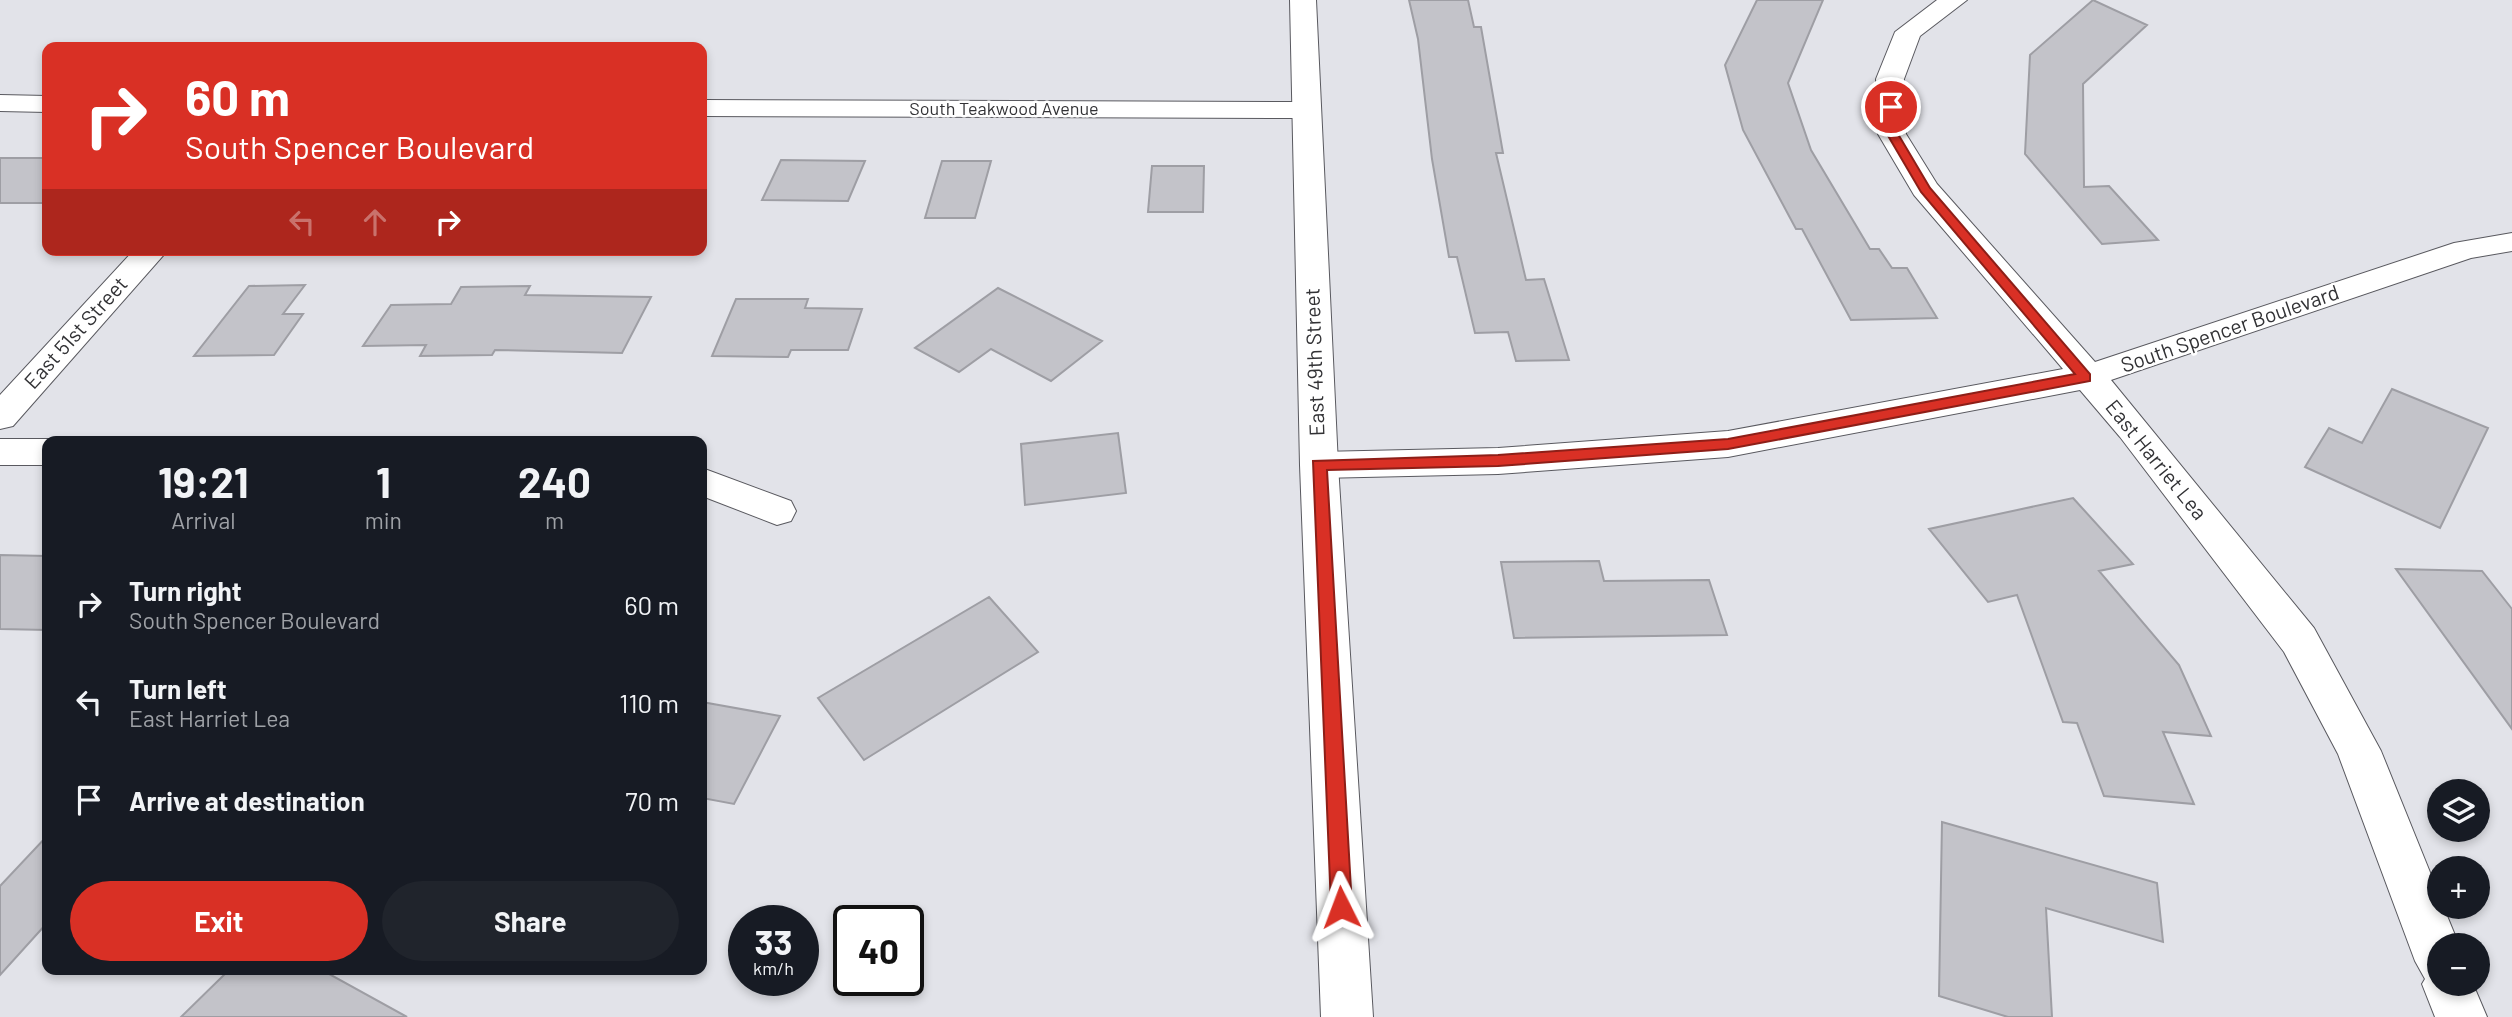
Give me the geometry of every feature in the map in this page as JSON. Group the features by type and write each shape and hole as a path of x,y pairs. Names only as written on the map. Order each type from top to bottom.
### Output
{"street":[{"name":"East 49th Street","path":"1303,0 1319,465 1347,1017"},
{"name":"East Harriet Lea","path":"1954,0 1908,32 1890,79 1892,134 1925,190 2085,377 2133,428 2299,640 2359,751 2429,933"},
{"path":"0,103 42,104"},
{"name":"South Teakwood Avenue","path":"707,108 1307,110"},
{"name":"South Spencer Boulevard","path":"1319,465 1498,461 1728,444 2085,377 2465,250 2512,242"},
{"name":"East 51st Street","path":"0,417 147,256"},
{"path":"0,452 42,452"},
{"path":"707,483 777,511"},
{"path":"2453,996 2461,1017"}],"building":[{"path":"1409,0 1468,0 1474,27 1481,27 1503,153 1496,153 1526,280 1544,279 1569,360 1516,361 1508,332 1475,333 1457,257 1449,257 1432,159 1418,39"},
{"path":"1757,0 1823,0 1788,83 1811,150 1870,249 1879,249 1892,268 1907,268 1937,318 1851,320 1802,229 1796,229 1743,130 1725,65"},
{"path":"2093,0 2147,25 2083,84 2084,187 2109,186 2158,240 2102,244 2025,154 2030,55"},
{"path":"0,158 42,158 42,203 0,203"},
{"path":"781,160 865,161 848,201 762,200"},
{"path":"942,161 991,161 975,218 925,218"},
{"path":"1152,166 1204,166 1203,212 1148,212"},
{"path":"305,285 283,314 303,314 274,355 194,356 249,286"},
{"path":"530,286 525,295 651,297 622,353 495,350 492,355 420,356 426,345 363,346 391,305 451,304 461,287"},
{"path":"998,288 1102,341 1051,381 991,349 959,372 915,348"},
{"path":"736,299 808,299 805,308 862,309 848,350 791,350 788,357 712,356"},
{"path":"2392,389 2488,428 2440,528 2305,467 2329,428 2362,443"},
{"path":"1118,433 1126,493 1025,505 1021,444"},
{"path":"2073,498 2133,564 2099,571 2179,665 2211,736 2163,732 2194,804 2104,796 2077,723 2063,722 2017,595 1988,602 1929,529"},
{"path":"0,555 42,556 42,630 0,629"},
{"path":"1599,561 1604,581 1709,580 1727,635 1514,638 1501,562"},
{"path":"2396,569 2482,571 2512,609 2512,729"},
{"path":"989,597 1038,652 864,760 818,698"},
{"path":"707,703 780,716 734,804 707,799"},
{"path":"1942,822 2157,883 2163,942 2046,908 2052,1017 2008,1017 1939,996"},
{"path":"42,841 42,929 0,975 0,886"},
{"path":"224,975 331,975 407,1017 181,1017"}],"route":[{"path":"1341,907 1319,465 1498,461 1728,444 2085,377 1925,190 1892,134 1891,107"}]}
